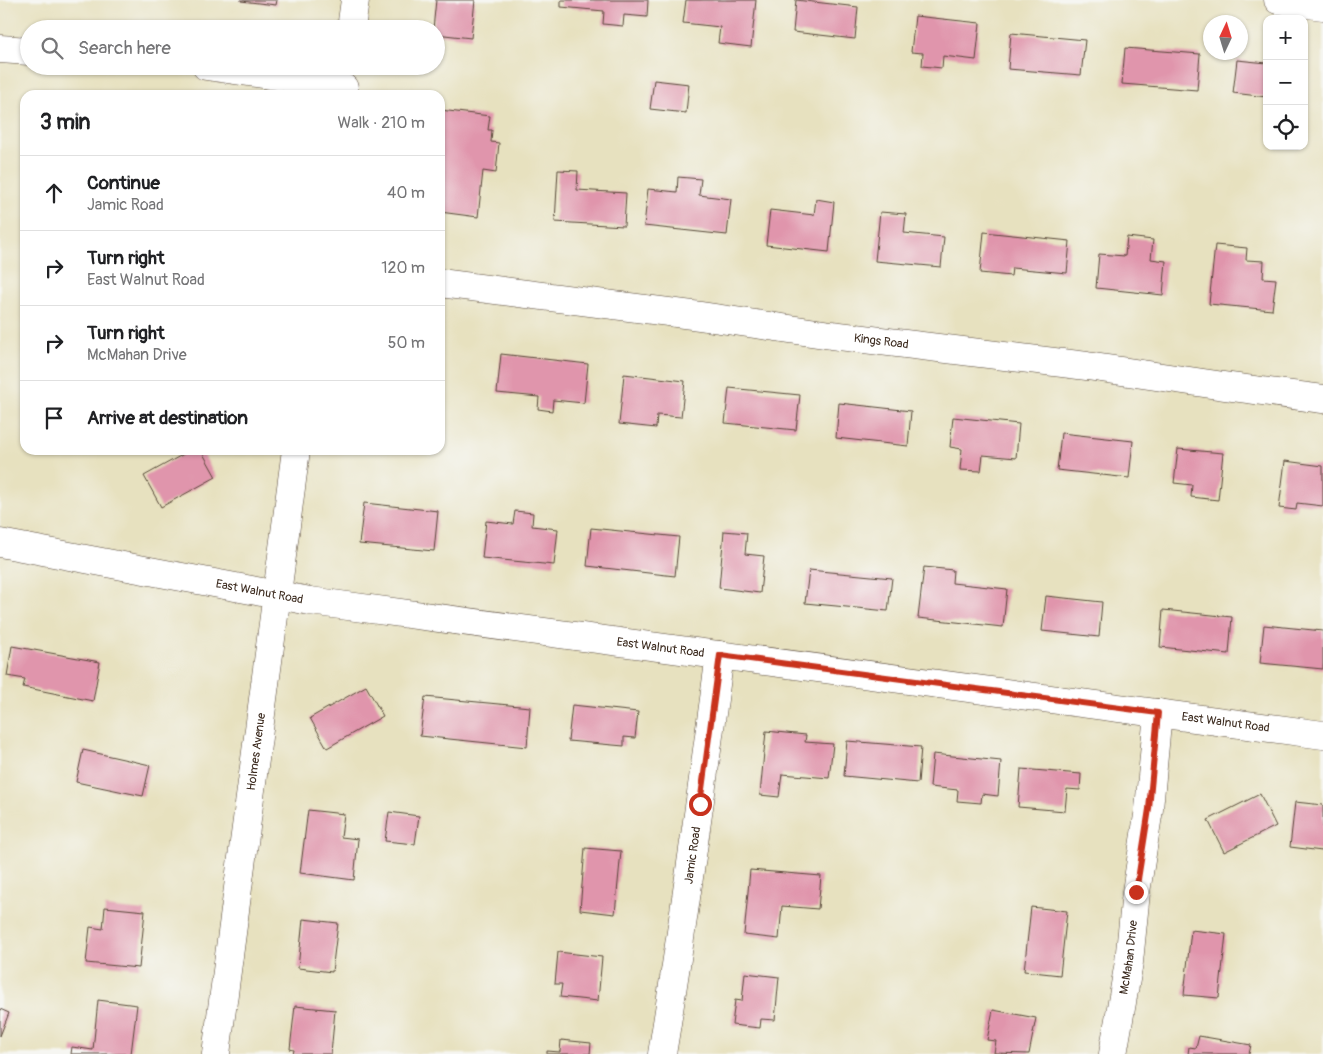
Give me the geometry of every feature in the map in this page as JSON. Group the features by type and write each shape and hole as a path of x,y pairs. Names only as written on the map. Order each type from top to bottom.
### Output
{"street":[{"path":"352,20 355,0"},
{"path":"1278,0 1323,6"},
{"path":"0,49 20,50"},
{"path":"270,75 344,83"},
{"name":"Kings Road","path":"445,284 841,336 1087,366 1323,399"},
{"name":"Holmes Avenue","path":"216,1054 295,455"},
{"name":"East Walnut Road","path":"0,543 276,596 330,604 1323,735"},
{"name":"Jamic Road","path":"662,1054 677,966 720,655"},
{"name":"McMahan Drive","path":"1113,1054 1129,962 1136,892 1149,809 1158,713"}],"building":[{"path":"241,0 277,0 276,5"},
{"path":"436,0 475,0 471,38 445,35 445,20 434,20"},
{"path":"561,0 648,0 647,17 624,15 623,26 603,24 604,11 561,7"},
{"path":"686,0 756,0 751,47 718,43 720,27 683,23"},
{"path":"796,0 858,7 855,39 793,32"},
{"path":"915,16 980,23 976,60 943,56 942,68 922,66 923,53 911,52"},
{"path":"1011,33 1085,40 1081,75 1008,69"},
{"path":"1125,48 1200,54 1197,90 1122,84"},
{"path":"1237,60 1263,63 1263,97 1233,93"},
{"path":"654,80 689,84 686,113 650,109"},
{"path":"445,111 490,116 488,130 492,130 491,142 499,143 496,173 483,171 478,217 445,213"},
{"path":"558,170 578,171 577,190 626,193 624,226 555,222"},
{"path":"678,177 701,179 699,195 731,199 727,235 644,226 648,189 677,192"},
{"path":"816,199 834,202 829,252 766,245 770,210 814,215"},
{"path":"880,212 906,214 904,233 944,237 941,267 875,261"},
{"path":"984,232 1070,241 1067,273 1012,268 1011,276 980,273"},
{"path":"1127,237 1153,240 1151,259 1166,261 1163,295 1096,288 1099,254 1125,256"},
{"path":"1215,245 1247,248 1246,260 1264,261 1263,278 1276,279 1272,310 1209,304"},
{"path":"501,354 588,364 584,403 553,400 552,411 538,409 539,397 497,393"},
{"path":"624,374 685,381 681,417 657,415 656,428 619,424"},
{"path":"729,388 800,395 796,430 725,423"},
{"path":"839,403 911,411 908,446 836,438"},
{"path":"953,417 1019,424 1016,458 983,455 981,471 960,470 962,449 950,447"},
{"path":"1061,433 1133,441 1129,478 1057,470"},
{"path":"1178,449 1223,453 1218,500 1191,497 1192,485 1174,483"},
{"path":"182,455 204,455 216,477 161,507 144,476"},
{"path":"1285,461 1323,466 1323,506 1297,503 1296,510 1279,508"},
{"path":"364,503 438,511 434,551 359,544"},
{"path":"515,511 533,513 532,526 558,529 554,565 482,558 486,521 513,524"},
{"path":"591,528 679,537 675,576 587,566"},
{"path":"724,531 747,533 745,554 764,556 760,593 719,588"},
{"path":"924,567 953,570 952,583 1007,589 1003,627 918,618"},
{"path":"809,570 892,578 888,611 805,603"},
{"path":"1046,596 1102,602 1099,637 1042,631"},
{"path":"1163,610 1232,617 1229,654 1160,647"},
{"path":"1264,625 1323,631 1323,669 1260,663"},
{"path":"12,646 100,662 93,701 23,687 25,679 7,676"},
{"path":"366,686 383,716 327,748 310,718"},
{"path":"425,697 530,707 527,747 420,736"},
{"path":"572,705 638,712 635,738 624,737 624,746 568,741"},
{"path":"766,731 806,735 805,742 833,744 829,778 782,774 779,797 760,795"},
{"path":"847,741 921,747 918,783 844,776"},
{"path":"83,750 150,765 143,796 76,782"},
{"path":"933,754 1001,761 998,796 982,794 981,803 957,801 958,790 930,787"},
{"path":"1021,769 1081,774 1080,790 1067,789 1065,811 1018,807"},
{"path":"1260,794 1276,826 1224,852 1208,820"},
{"path":"1295,802 1323,805 1322,851 1290,847"},
{"path":"308,810 344,814 341,837 358,839 354,880 300,873"},
{"path":"389,812 419,816 415,844 385,841"},
{"path":"585,848 621,851 615,914 580,910"},
{"path":"750,870 821,876 818,909 782,906 779,939 744,935"},
{"path":"105,907 145,911 139,968 86,963 90,927 103,929"},
{"path":"1031,907 1067,911 1060,975 1024,971"},
{"path":"303,919 338,923 332,972 298,968"},
{"path":"1191,930 1226,934 1219,998 1184,995"},
{"path":"558,952 602,957 598,1001 560,997 562,984 555,984"},
{"path":"745,973 779,977 775,1020 761,1019 760,1028 732,1025 735,1000 742,1001"},
{"path":"98,1000 137,1005 131,1054 71,1054 72,1047 93,1050"},
{"path":"295,1006 335,1010 331,1054 293,1054 294,1050 290,1049"},
{"path":"0,1009 9,1013 0,1036"},
{"path":"993,1010 1036,1018 1029,1054 994,1053 996,1041 987,1040"},
{"path":"1199,1036 1251,1045 1249,1054 1188,1054 1189,1047 1196,1048"},
{"path":"561,1040 591,1043 590,1054 547,1054 547,1051 560,1052"}],"route":[{"path":"700,804 720,655 1158,713 1149,809 1136,892"}]}
